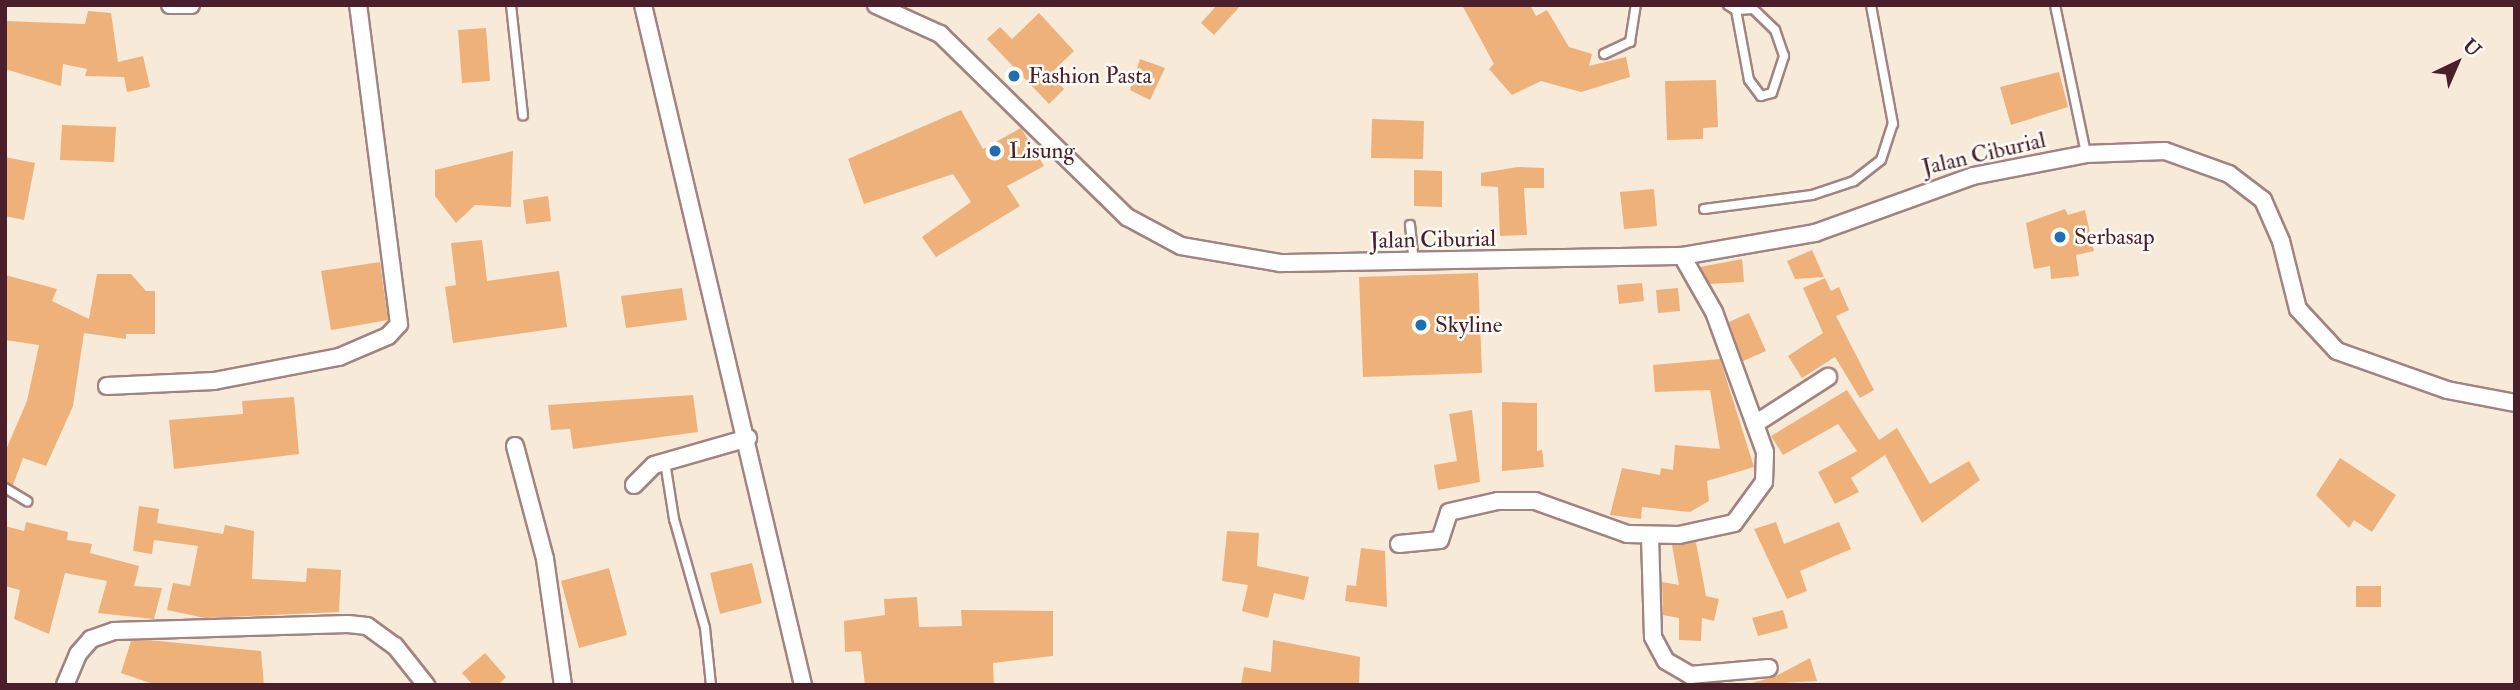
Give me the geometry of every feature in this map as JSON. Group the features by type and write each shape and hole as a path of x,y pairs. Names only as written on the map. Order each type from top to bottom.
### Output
{"street":[{"path":"170,5 191,5"},
{"path":"107,386 214,380 339,357 388,336 399,324 358,5"},
{"path":"643,5 748,438 803,685"},
{"name":"Jalan Ciburial","path":"876,5 940,34 1127,217 1154,235 1217,255 1352,264 1682,256 1815,233 1973,176 2086,154 2165,151 2229,174 2272,214 2298,309 2337,351 2447,390 2515,403"},
{"path":"1399,544 1440,540 1448,512 1498,500 1535,501 1627,534 1650,536 1715,530 1744,513 1767,471 1755,424 1714,312 1682,256"},
{"path":"1755,424 1828,377"},
{"path":"634,485 665,461 748,438"},
{"path":"515,446 545,559 563,685"},
{"path":"1650,536 1653,637 1666,661 1690,675 1769,668"},
{"path":"65,685 78,654 91,639 114,631 348,624 367,626 395,646 426,685"}],"lane":[{"path":"511,5 523,115"},
{"path":"1604,54 1630,42 1636,5"},
{"path":"1704,209 1812,195 1854,181 1881,160 1893,124 1871,5"},
{"path":"2055,5 2086,154"},
{"path":"1732,8 1753,9 1776,30 1784,56 1772,93 1762,96 1749,80 1732,8"},
{"path":"1410,225 1415,264"},
{"path":"665,461 674,519 705,628 711,685"},
{"path":"5,488 27,501"}],"building":[{"path":"1217,5 1241,5 1214,35 1201,23"},
{"path":"1462,5 1530,5 1536,16 1547,10 1569,47 1592,54 1589,66 1626,57 1630,77 1581,92 1541,81 1512,95 1489,69 1494,64"},
{"path":"88,11 111,13 118,62 143,56 150,87 127,92 124,77 85,76 87,69 63,64 61,86 5,69 5,21 85,24"},
{"path":"1039,13 1074,51 1050,74 1064,89 1049,104 987,39 1000,27 1012,39"},
{"path":"486,28 490,81 462,83 458,30"},
{"path":"1140,59 1165,68 1150,100 1130,90"},
{"path":"2059,72 2068,107 2011,125 2000,87"},
{"path":"1716,80 1718,127 1703,128 1703,139 1667,140 1665,81"},
{"path":"961,110 983,149 1021,128 1044,166 1007,186 1020,206 936,257 922,237 971,202 953,174 864,204 848,159"},
{"path":"1372,119 1424,121 1423,159 1371,158"},
{"path":"62,125 116,127 114,162 60,160"},
{"path":"513,151 511,207 475,205 456,223 435,196 435,170"},
{"path":"5,157 35,163 24,220 5,216"},
{"path":"1518,167 1544,168 1544,188 1524,188 1527,235 1500,236 1498,187 1481,186 1481,173"},
{"path":"1414,170 1442,171 1442,207 1414,206"},
{"path":"1654,189 1657,226 1624,229 1620,192"},
{"path":"548,196 551,221 526,224 523,200"},
{"name":"Serbasap","path":"2065,209 2068,215 2085,210 2094,251 2076,255 2079,276 2051,279 2050,266 2034,269 2026,223"},
{"path":"482,240 487,281 559,271 567,327 453,343 445,287 456,285 451,243"},
{"path":"1812,250 1824,277 1795,279 1787,261"},
{"path":"1742,259 1744,282 1710,284 1700,267"},
{"path":"380,262 388,320 331,330 321,271"},
{"name":"Skyline","path":"1478,273 1482,373 1363,377 1359,277"},
{"path":"97,274 131,274 146,291 155,291 155,334 126,334 126,339 84,333 73,406 46,466 23,458 13,485 5,482 5,452 27,401 39,345 5,340 5,275 57,289 52,301 89,319"},
{"path":"1825,278 1831,291 1839,287 1849,310 1836,316 1874,390 1860,398 1835,357 1802,378 1788,356 1823,333 1803,288"},
{"path":"1642,283 1644,301 1619,304 1617,285"},
{"path":"682,288 687,320 626,328 621,296"},
{"path":"1678,288 1680,311 1658,313 1656,290"},
{"path":"1749,313 1766,351 1743,361 1729,322"},
{"path":"1720,359 1754,467 1707,481 1709,501 1690,512 1642,507 1641,519 1610,515 1622,468 1660,475 1661,468 1673,470 1675,445 1720,449 1710,390 1655,392 1653,365"},
{"path":"1847,390 1879,440 1897,428 1930,484 1969,461 1980,480 1922,523 1885,455 1851,478 1859,492 1835,504 1818,472 1857,451 1838,424 1783,455 1771,436"},
{"path":"693,395 698,432 573,449 570,429 551,430 548,405"},
{"path":"294,397 299,454 174,469 169,420 243,414 242,401"},
{"path":"1502,402 1537,403 1537,451 1542,450 1544,467 1502,471"},
{"path":"1472,410 1480,482 1438,490 1434,465 1457,461 1449,414"},
{"path":"2340,458 2396,495 2372,532 2354,520 2349,528 2316,495"},
{"path":"139,506 159,509 157,523 223,534 225,525 254,531 252,579 306,582 307,568 341,570 339,612 205,618 167,610 173,583 190,586 198,546 154,540 152,554 133,551"},
{"path":"26,522 68,532 67,540 92,544 90,553 139,566 134,586 162,588 154,619 98,613 107,581 65,573 49,634 14,619 20,590 5,586 5,526 24,531"},
{"path":"1776,522 1784,544 1839,522 1851,549 1800,571 1807,591 1787,599 1754,529"},
{"path":"1227,531 1259,533 1257,566 1309,577 1304,600 1274,593 1268,618 1242,611 1248,585 1222,581"},
{"path":"1696,542 1706,596 1719,599 1714,621 1702,618 1701,641 1679,640 1679,618 1663,615 1662,582 1679,585 1672,545"},
{"path":"1361,548 1385,551 1387,607 1345,601 1347,585 1356,586"},
{"path":"752,563 762,603 720,614 710,573"},
{"path":"609,568 627,635 579,648 561,581"},
{"path":"2356,586 2381,586 2381,607 2356,607"},
{"path":"917,597 919,627 962,626 961,610 1053,611 1053,656 993,663 994,685 865,685 861,651 845,652 844,621 885,615 884,599"},
{"path":"1783,610 1788,628 1758,636 1752,618"},
{"path":"148,640 261,651 264,685 156,685 121,673 131,641"},
{"path":"1273,640 1360,657 1359,685 1241,685 1244,667 1271,672"},
{"path":"485,653 506,677 498,685 473,685 462,673"},
{"path":"1810,658 1817,681 1744,685 1774,677"}],"place":[{"name":"Fashion Pasta","path":"1014,76"},
{"name":"Lisung","path":"995,151"},
{"name":"Serbasap","path":"2060,237"},
{"name":"Skyline","path":"1421,325"}]}
